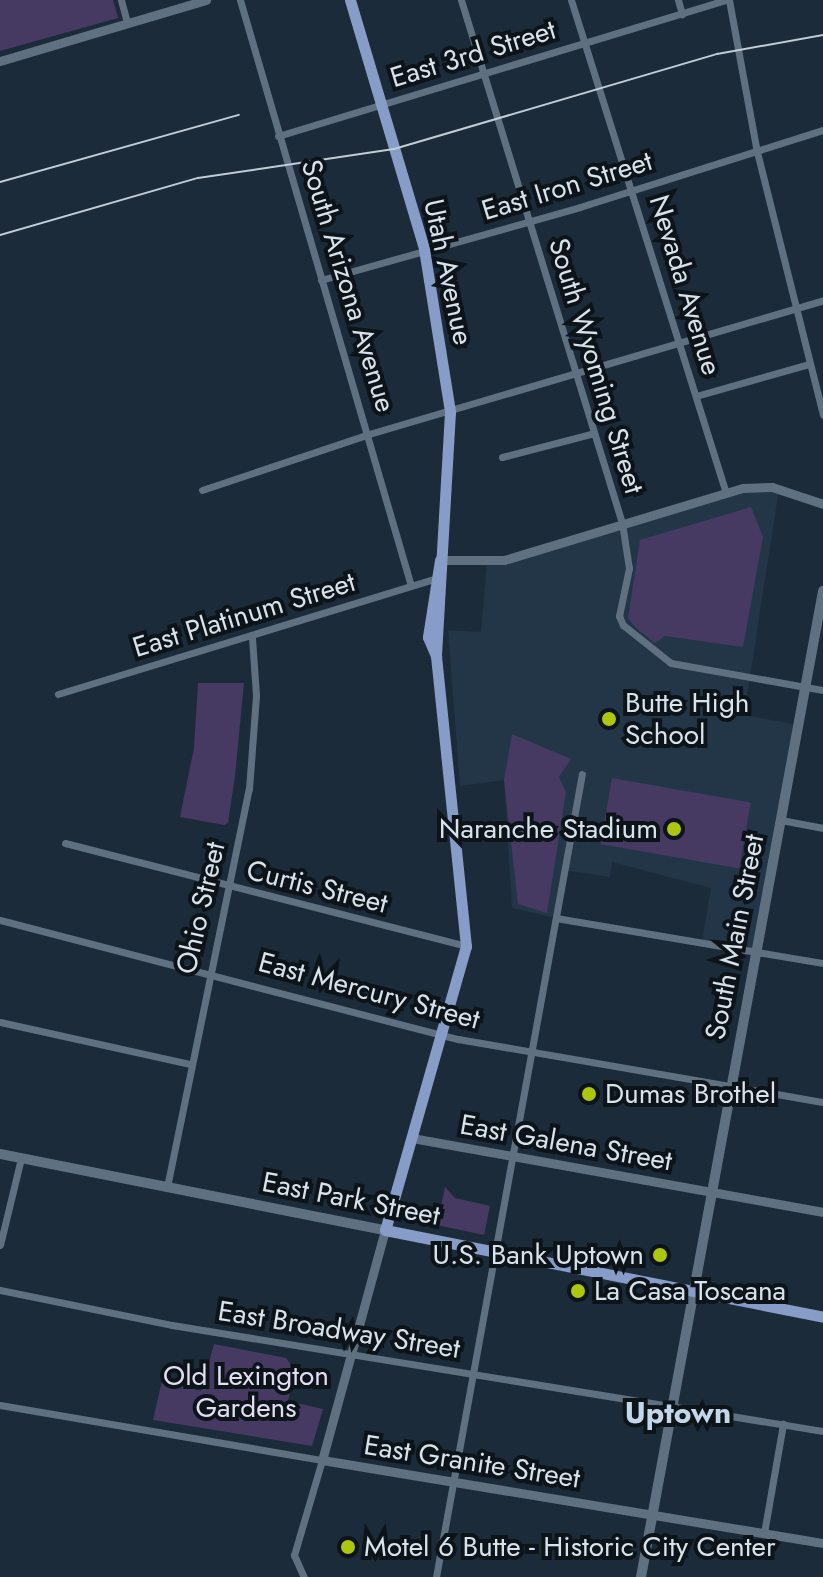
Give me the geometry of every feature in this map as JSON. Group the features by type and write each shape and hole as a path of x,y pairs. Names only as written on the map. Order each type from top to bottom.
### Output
{"main road":[{"name":"Utah Avenue","path":"350,0 424,249 450,412 440,560 428,637 436,656"},
{"name":"Utah Avenue","path":"436,656 438,577"},
{"name":"South Main Street","path":"641,1577 823,591"},
{"path":"385,1230 466,946 436,656"},
{"name":"East Park Street","path":"0,1154 823,1317"}],"street":[{"path":"121,0 127,22"},
{"path":"0,61 206,0"},
{"name":"South Arizona Avenue","path":"240,0 411,586"},
{"name":"South Wyoming Street","path":"461,0 591,434 622,523 629,568 619,616 623,625 671,663 805,687"},
{"name":"Nevada Avenue","path":"571,0 634,189 726,493"},
{"path":"678,0 682,14"},
{"path":"728,0 757,152 823,415"},
{"name":"East 3rd Street","path":"278,136 728,0"},
{"name":"East Iron Street","path":"321,280 528,221 823,130"},
{"path":"202,490 369,434 823,300"},
{"path":"696,396 809,364"},
{"path":"502,457 591,434"},
{"path":"440,560 504,560 726,493 772,487 823,504"},
{"name":"East Platinum Street","path":"58,694 252,638 438,577"},
{"name":"Ohio Street","path":"167,1187 208,971 230,888 249,789 256,695 252,638"},
{"path":"805,687 823,690"},
{"path":"437,1577 582,774"},
{"path":"781,820 823,828"},
{"name":"Curtis Street","path":"65,843 230,888 466,946"},
{"path":"556,918 823,963"},
{"name":"East Mercury Street","path":"0,920 208,971 443,1034 823,1102"},
{"path":"0,1022 190,1064"},
{"name":"East Galena Street","path":"412,1138 823,1212"},
{"path":"0,1245 21,1158"},
{"path":"304,1577 294,1555 385,1230"},
{"name":"East Broadway Street","path":"0,1290 74,1307 823,1431"},
{"name":"East Granite Street","path":"0,1405 823,1543"},
{"path":"764,1533 783,1424"}],"shaded area":[{"name":"Butte High School","path":"756,486 779,489 744,715 798,725 756,951 702,942 711,888 612,862 610,877 565,870 556,918 512,908 504,780 460,786 448,630 481,632 487,563"}],"green space":[{"path":"0,0 113,0 118,18 0,51"},
{"path":"751,507 763,537 743,647 665,636 655,643 636,628 628,618 640,540"},
{"path":"198,683 244,683 235,776 228,823 224,825 180,817 194,748"},
{"path":"512,734 571,759 559,777 566,792 547,913 518,904 504,780"},
{"name":"Naranche Stadium","path":"612,778 751,802 739,868 600,844"},
{"path":"445,1187 455,1198 490,1206 484,1235 437,1225"},
{"name":"Old Lexington Gardens","path":"214,1344 286,1358 295,1370 288,1401 323,1409 312,1446 153,1420 162,1381 201,1391"}],"railway":[{"path":"0,235 198,178 394,149 717,54 823,35"},
{"path":"0,182 239,115"}],"place":[{"name":"Butte High School","path":"609,719"},
{"name":"Naranche Stadium","path":"674,829"},
{"name":"Dumas Brothel","path":"589,1094"},
{"name":"U.S. Bank Uptown","path":"660,1255"},
{"name":"La Casa Toscana","path":"578,1291"},
{"name":"Motel 6 Butte - Historic City Center","path":"348,1547"}],"district":[{"name":"Uptown","path":"678,1413"}]}
